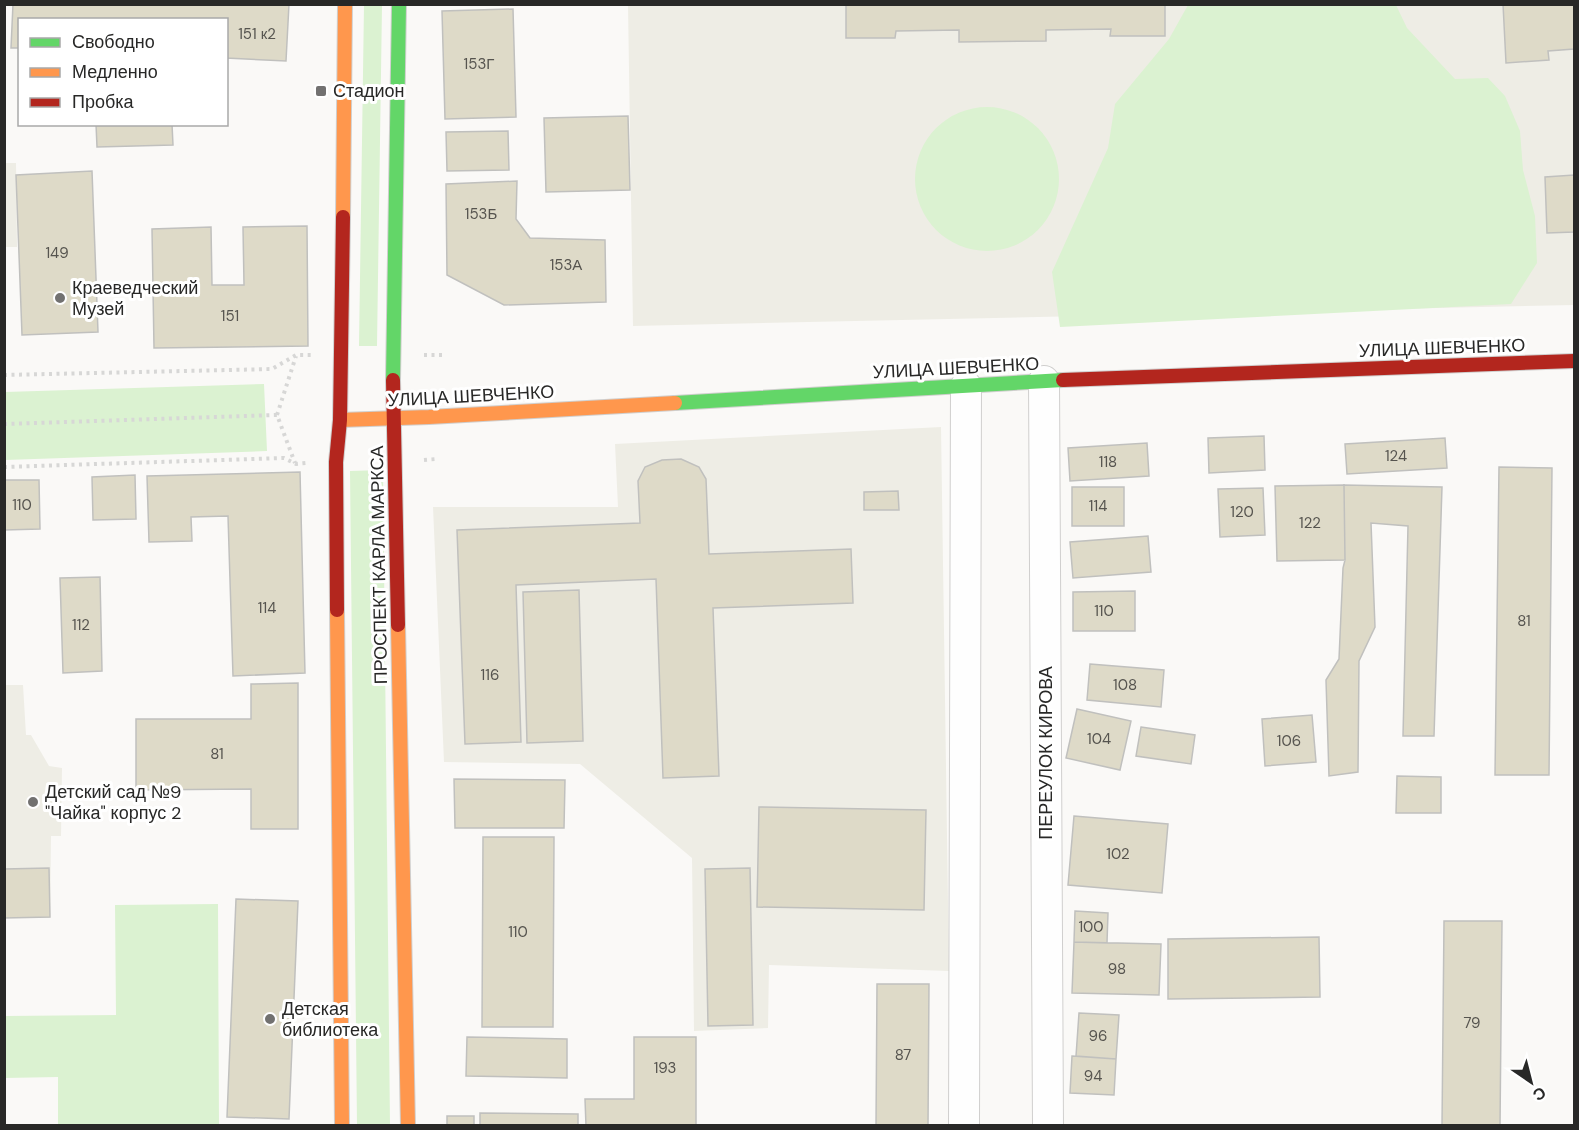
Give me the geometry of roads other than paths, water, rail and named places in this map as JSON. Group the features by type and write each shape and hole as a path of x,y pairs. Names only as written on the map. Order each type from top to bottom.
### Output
{"main road":[{"path":"342,1125 336,462 340,420 345,4"},
{"name":"ПРОСПЕКТ КАРЛА МАРКСА","path":"399,4 393,344 408,1125"},
{"name":"УЛИЦА ШЕВЧЕНКО","path":"340,420 429,417 1044,381 1575,361"}],"street":[{"name":"ПЕРЕУЛОК КИРОВА","path":"1044,381 1048,1125"},
{"path":"964,1125 966,386"}],"place":[{"name":"Стадион","path":"321,91"},
{"name":"Краеведческий Музей","path":"60,298"},
{"name":"Детский сад №9 \"Чайка\" корпус 2","path":"33,802"},
{"name":"Детская библиотека","path":"270,1019"}]}
